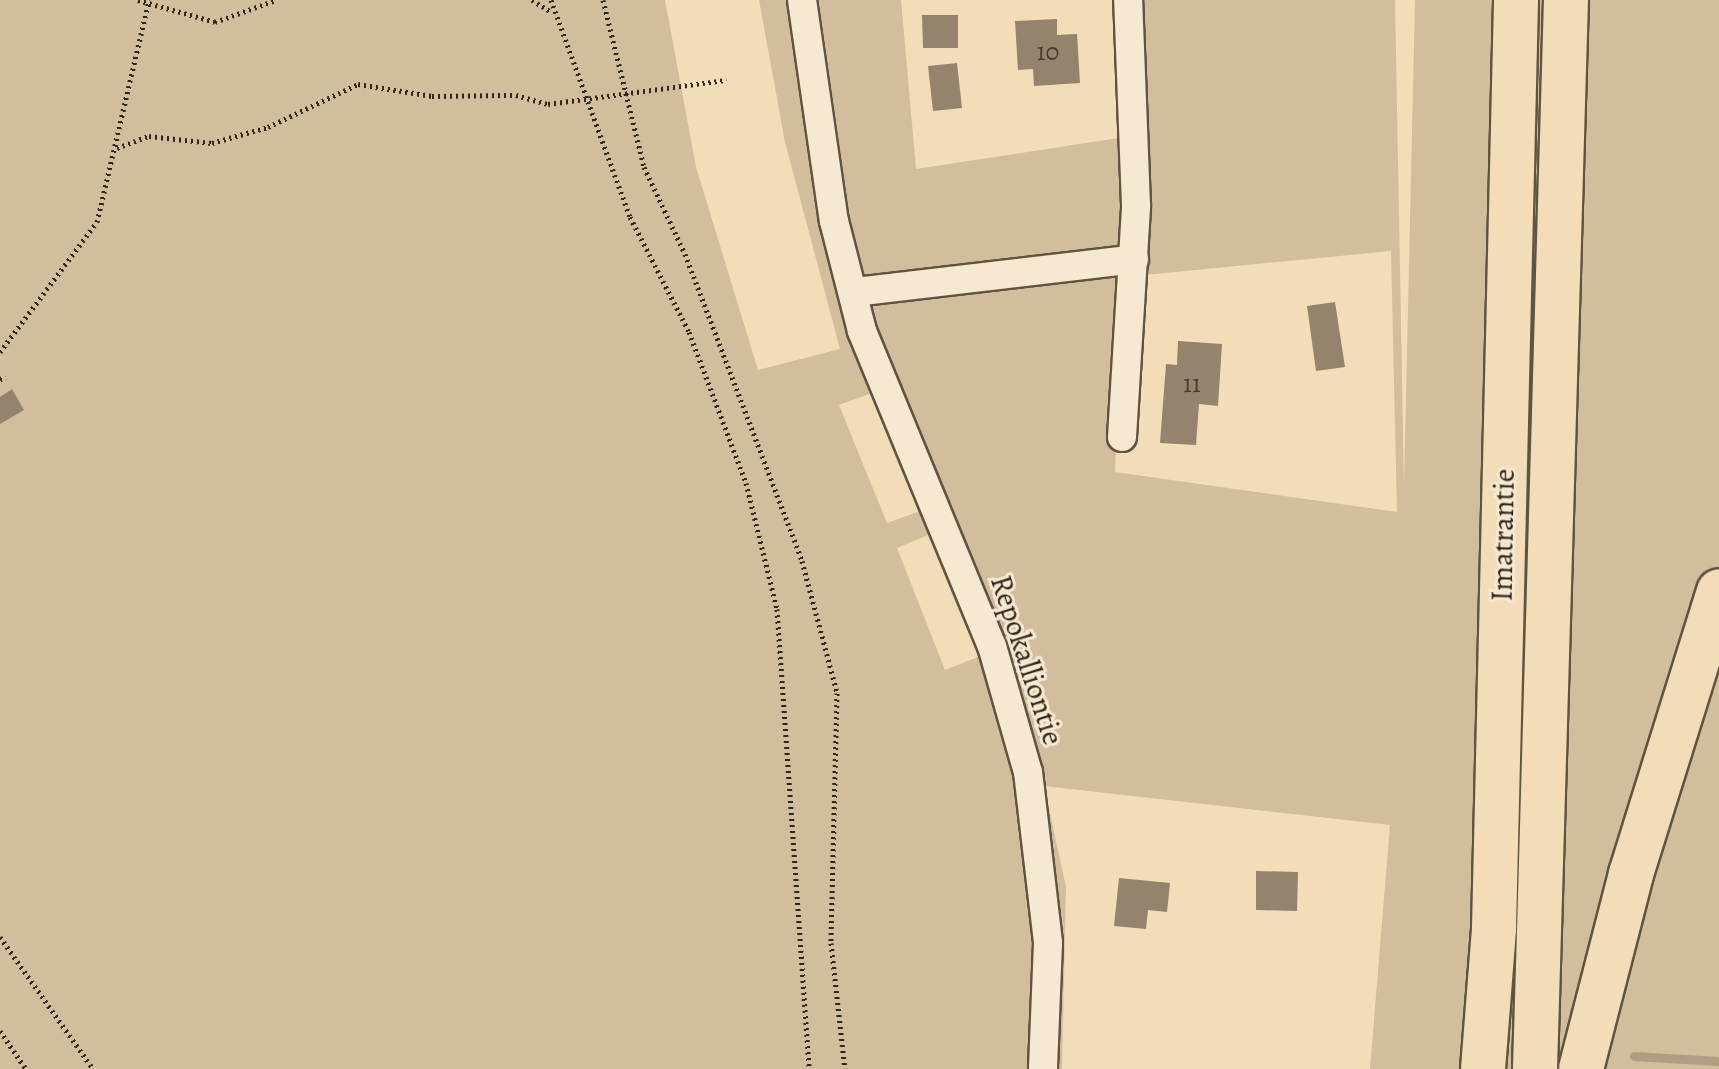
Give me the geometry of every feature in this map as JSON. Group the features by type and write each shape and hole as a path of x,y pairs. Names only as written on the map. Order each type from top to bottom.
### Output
{"highway":[{"name":"Imatrantie","path":"1483,1069 1494,928 1516,0"},
{"name":"Imatrantie","path":"1535,1069 1566,0"},
{"path":"1581,1069 1627,888 1719,591"}],"street":[{"name":"Repokalliontie","path":"802,0 834,221 855,292 862,331 992,646 1028,772 1048,943 1043,1069"},
{"path":"1122,437 1134,259 1128,0"},
{"path":"855,292 1134,259"}],"path":[{"path":"138,0 215,22 276,0"},
{"path":"532,0 553,13"},
{"path":"551,0 583,98 630,217 689,332 746,483 777,609 809,1069"},
{"path":"603,0 622,97 644,167 685,254 802,561 837,693 831,943 845,1069"},
{"path":"0,352 97,222 117,148 124,88 148,4"},
{"path":"117,148 149,136 212,143 268,127 358,84 432,96 516,95 548,104 583,98 622,97 726,80"},
{"path":"0,937 93,1069"},
{"path":"0,1031 26,1069"}],"shaded area":[{"path":"0,0 665,0 696,167 758,370 840,349 785,142 759,0 901,0 916,169 1138,135 1133,0 1395,0 1404,486 1415,0 1719,0 1719,1069 1370,1069 1390,825 1044,786 1066,887 1062,1069 0,1069","holes":["1391,251 1397,512 1115,472 1124,277","880,390 931,507 887,523 839,405","940,530 988,653 945,670 897,548"]}],"building":[{"path":"922,15 958,15 958,48 923,48"},
{"path":"1057,19 1057,35 1077,34 1080,83 1034,86 1033,69 1018,70 1015,21"},
{"path":"957,63 962,108 933,111 928,66"},
{"path":"1335,302 1345,367 1316,371 1307,306"},
{"path":"1178,341 1222,344 1218,406 1199,404 1196,445 1160,443 1166,364 1177,365"},
{"path":"12,389 24,410 0,424 0,397"},
{"path":"1256,871 1298,872 1297,911 1256,910"},
{"path":"1119,878 1170,883 1167,912 1148,910 1146,929 1114,926"}],"waterway":[{"path":"1634,1056 1719,1061"}]}
